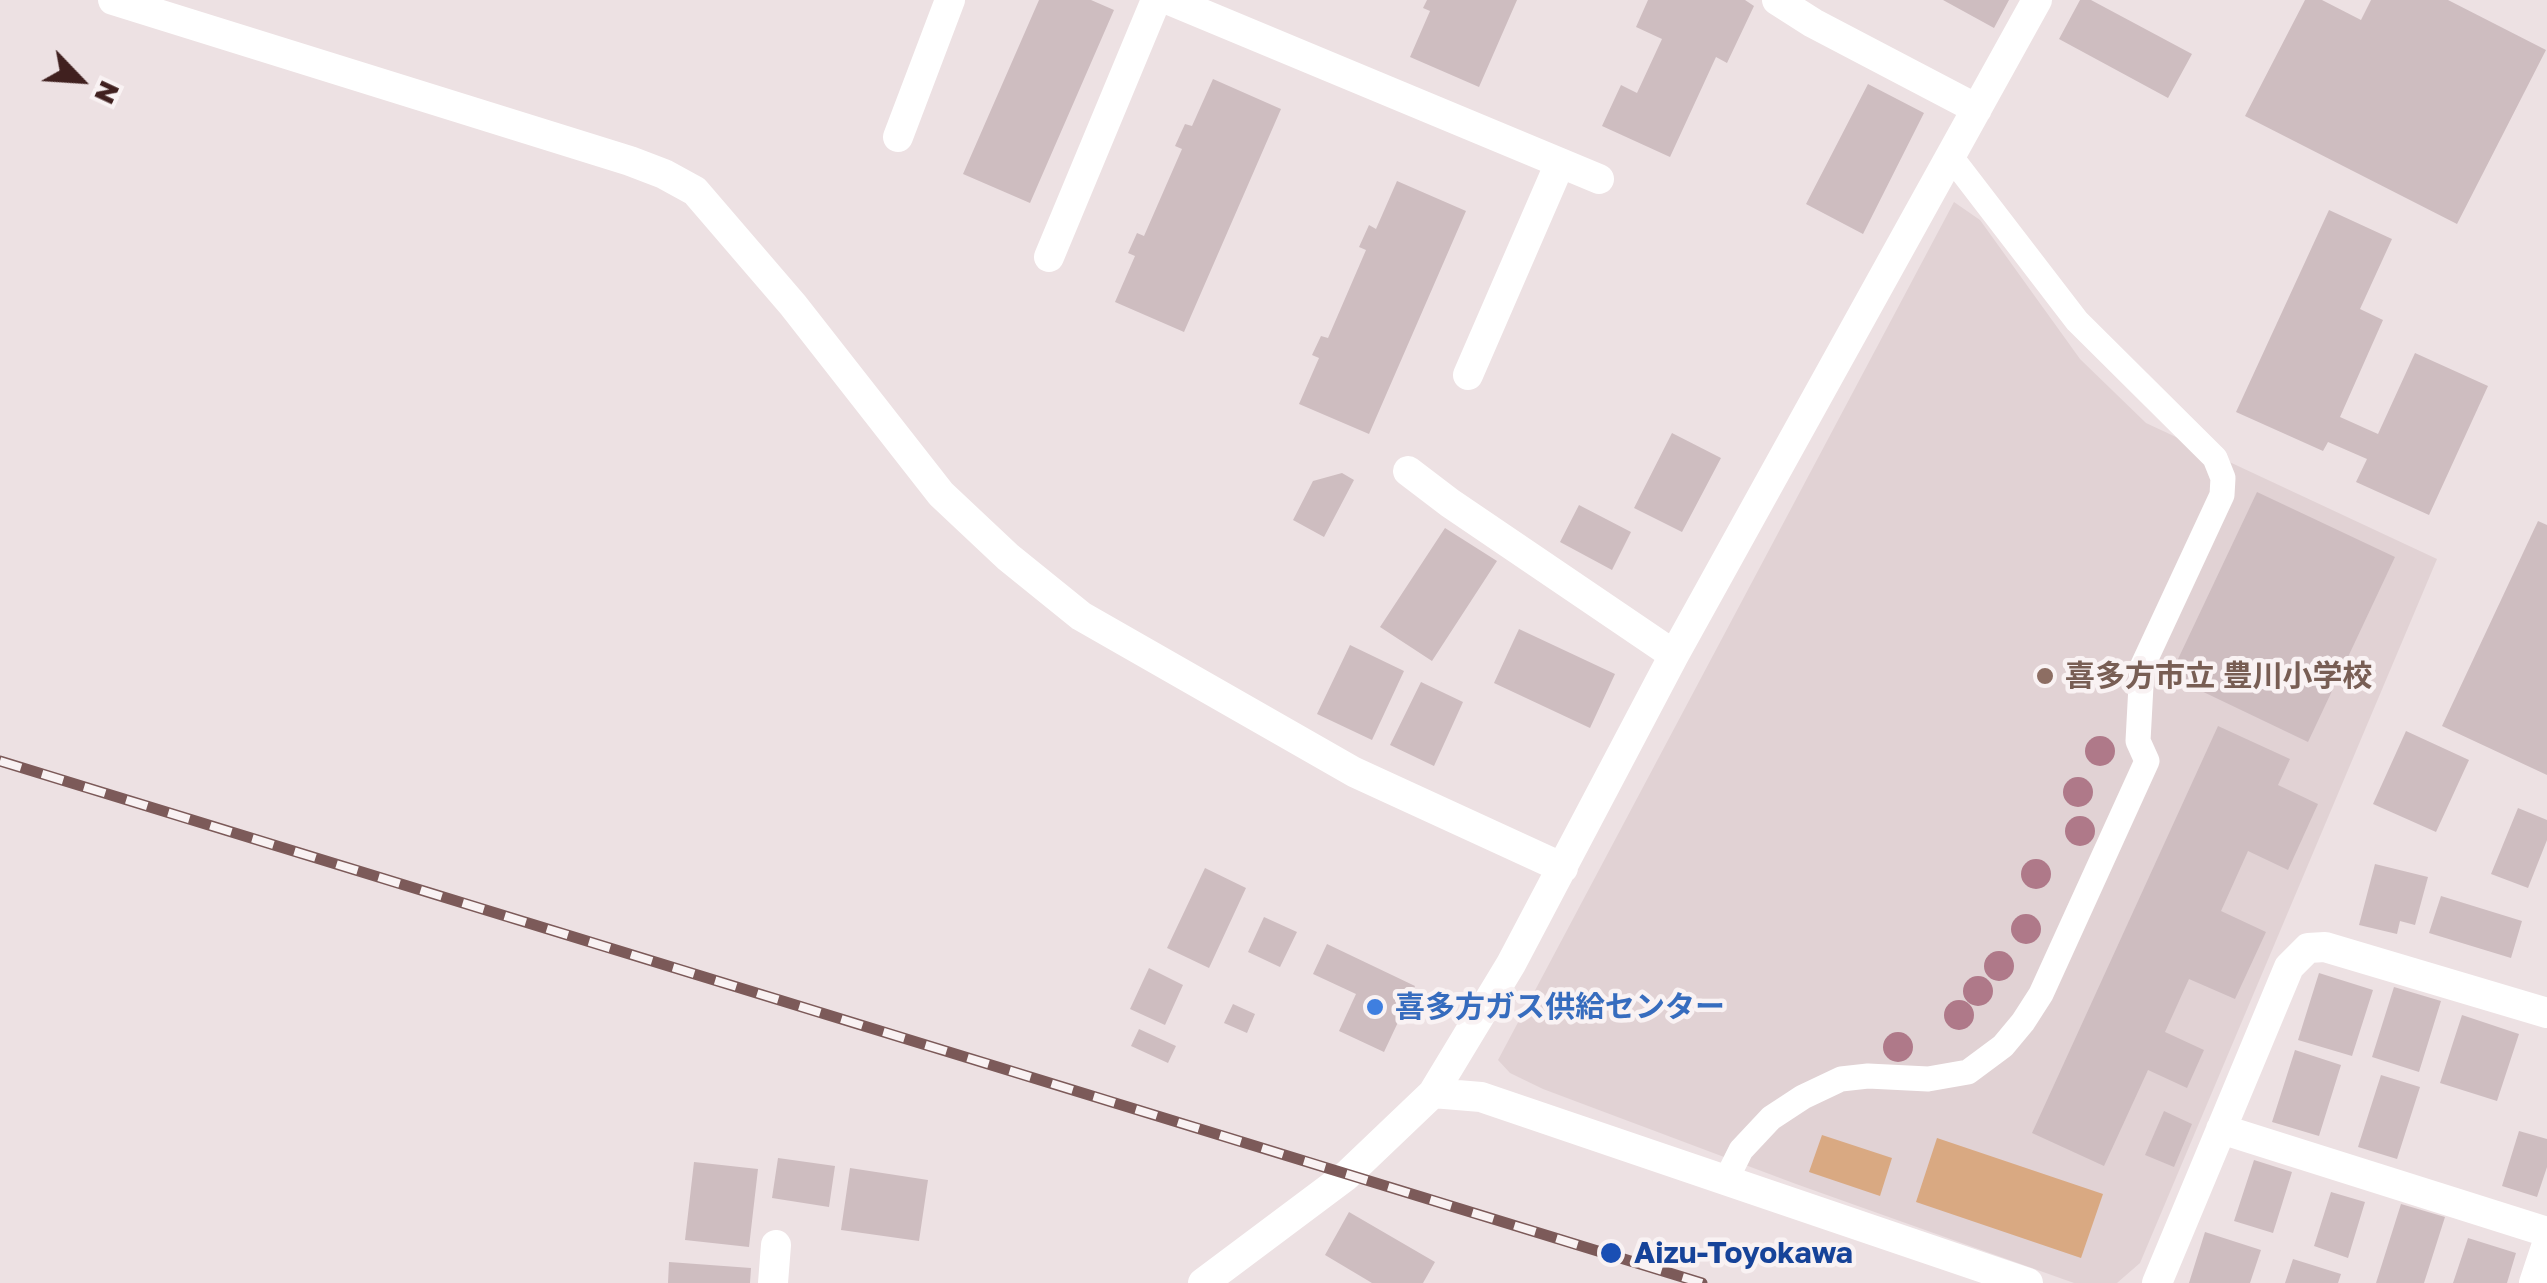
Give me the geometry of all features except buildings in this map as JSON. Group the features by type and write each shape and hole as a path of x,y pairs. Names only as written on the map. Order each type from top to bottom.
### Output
{"street":[{"path":"112,0 630,161 696,191 793,305 941,494 1008,557 1081,616 1354,772 1563,868"},
{"path":"898,138 950,0"},
{"path":"1048,257 1156,0"},
{"path":"1169,0 1599,179"},
{"path":"1777,0 1813,24 1977,109"},
{"path":"1203,1283 1346,1176 1433,1093 1511,964 1674,655 2037,0"},
{"path":"1468,375 1560,163"},
{"path":"1408,471 1674,655"},
{"path":"2157,1283 2288,967 2308,948 2325,947 2547,1013"},
{"path":"1433,1093 1481,1097 2028,1283"},
{"path":"2221,1129 2547,1232"},
{"path":"2534,1283 2547,1244"},
{"path":"773,1283 776,1245"}],"lane":[{"path":"1726,1180 1740,1150 1771,1118 1802,1097 1841,1079 1928,1079 1968,1072 2003,1046 2022,1022 2040,994 2147,761 2138,741 2142,667 2222,495 2223,478 2214,458 2077,321 1951,156"}],"shaded area":[{"name":"喜多方市立 豊川小学校","path":"1954,202 1980,220 2080,359 2146,423 2437,559 2140,1263 2117,1283 2074,1283 1796,1184 1543,1089 1510,1073 1498,1060"},
{"path":"1822,1135 1892,1158 1880,1196 1809,1172"},
{"path":"1937,1138 2103,1194 2081,1258 1916,1202"}],"railway":[{"path":"0,761 1702,1283"}],"place":[{"name":"喜多方市立 豊川小学校","path":"2045,676"},
{"name":"喜多方ガス供給センター","path":"1375,1007"},
{"name":"Aizu-Toyokawa","path":"1611,1253"}]}
